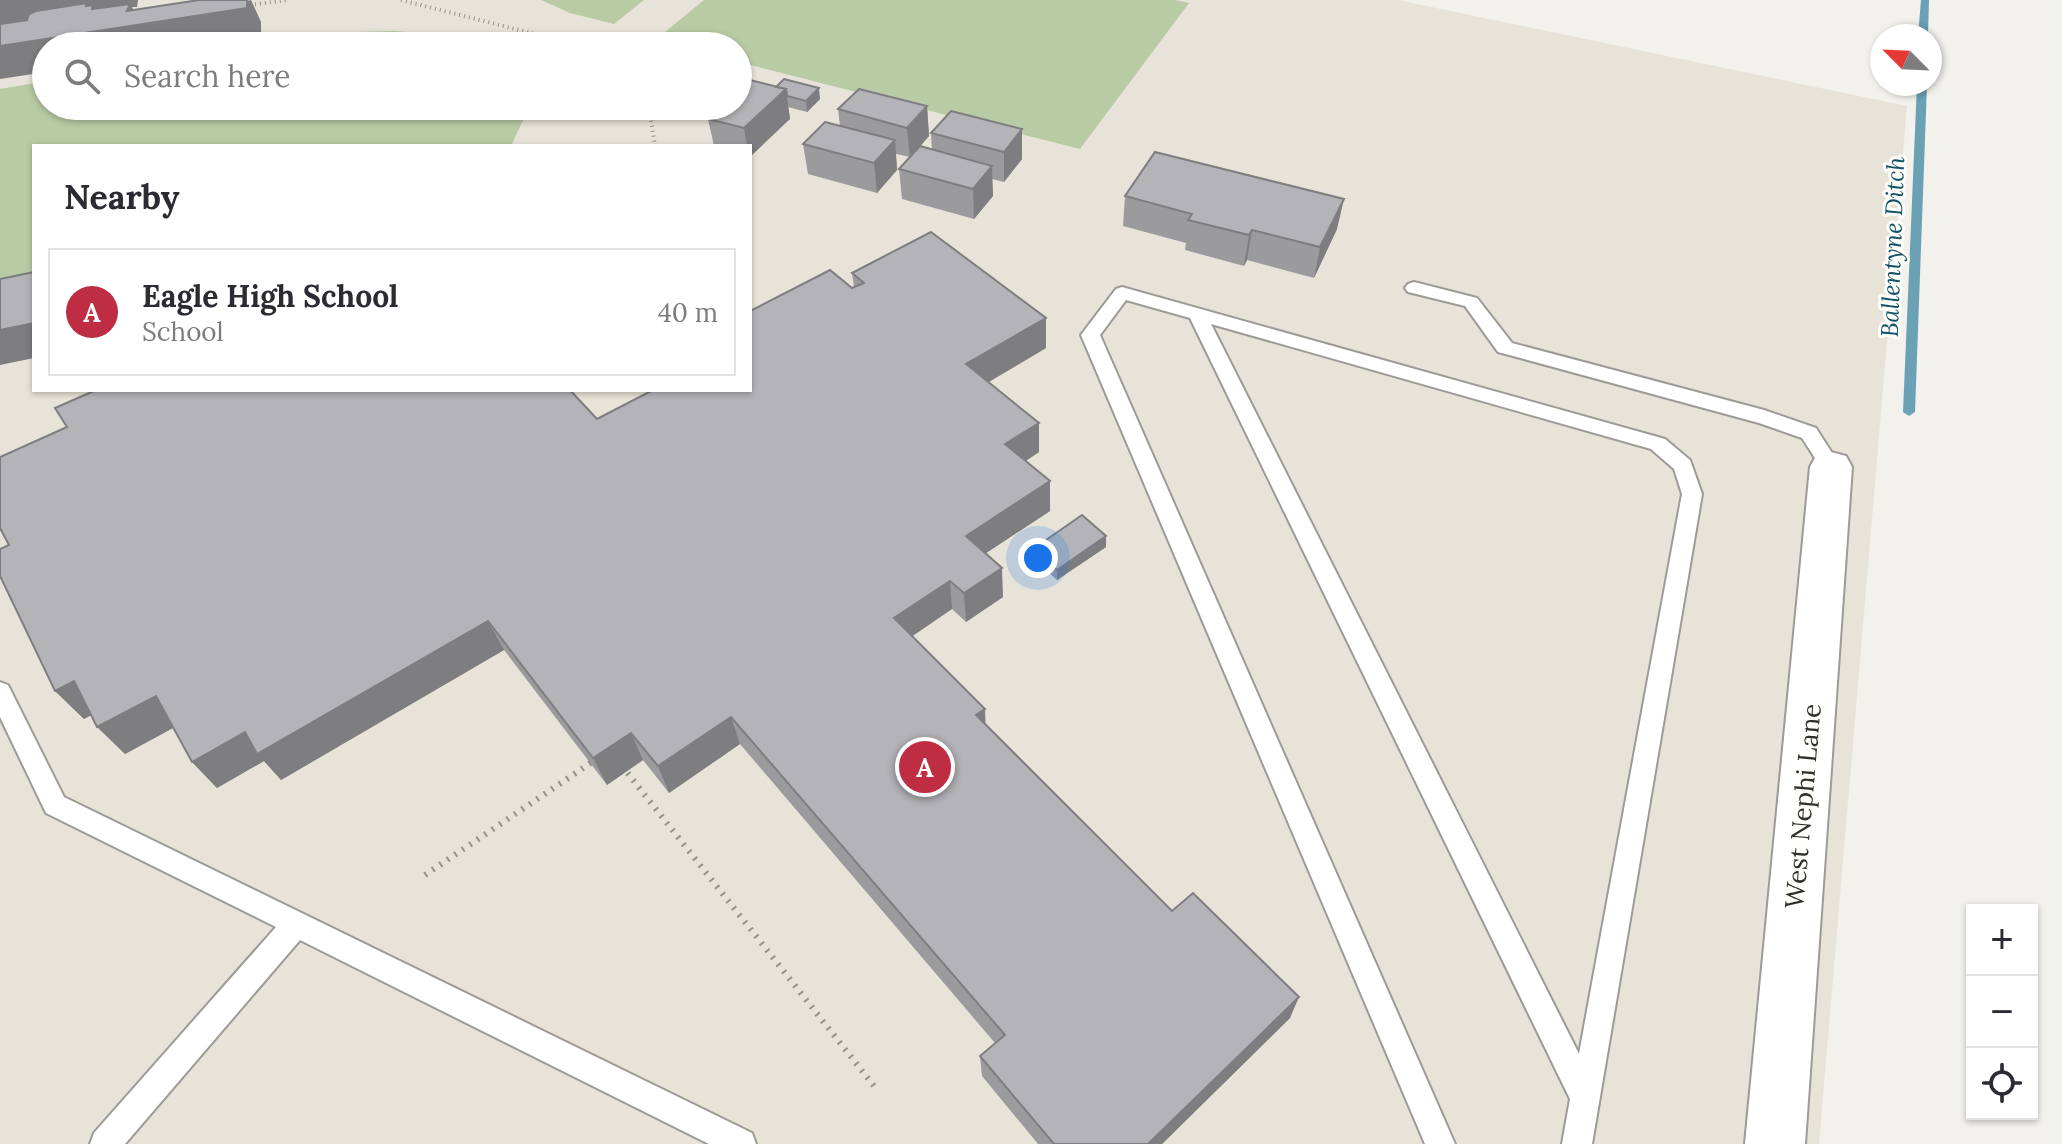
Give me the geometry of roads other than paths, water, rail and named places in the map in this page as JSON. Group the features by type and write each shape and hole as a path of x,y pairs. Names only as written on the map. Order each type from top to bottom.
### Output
{"street":[{"name":"West Nephi Lane","path":"1775,1144 1831,467"}],"lane":[{"path":"1414,288 1471,302 1505,348 1764,417 1809,433 1831,467"},
{"path":"1440,1144 1090,335 1122,293 1658,444 1683,465 1692,494 1577,1144"},
{"path":"1197,314 1585,1097"},
{"path":"0,692 55,805 741,1144"},
{"path":"105,1144 296,924"}],"waterway":[{"name":"Ballentyne Ditch","path":"1924,24 1925,0"},
{"name":"Ballentyne Ditch","path":"1909,412 1922,96"}],"place":[{"name":"Eagle High School","path":"925,767"}]}
